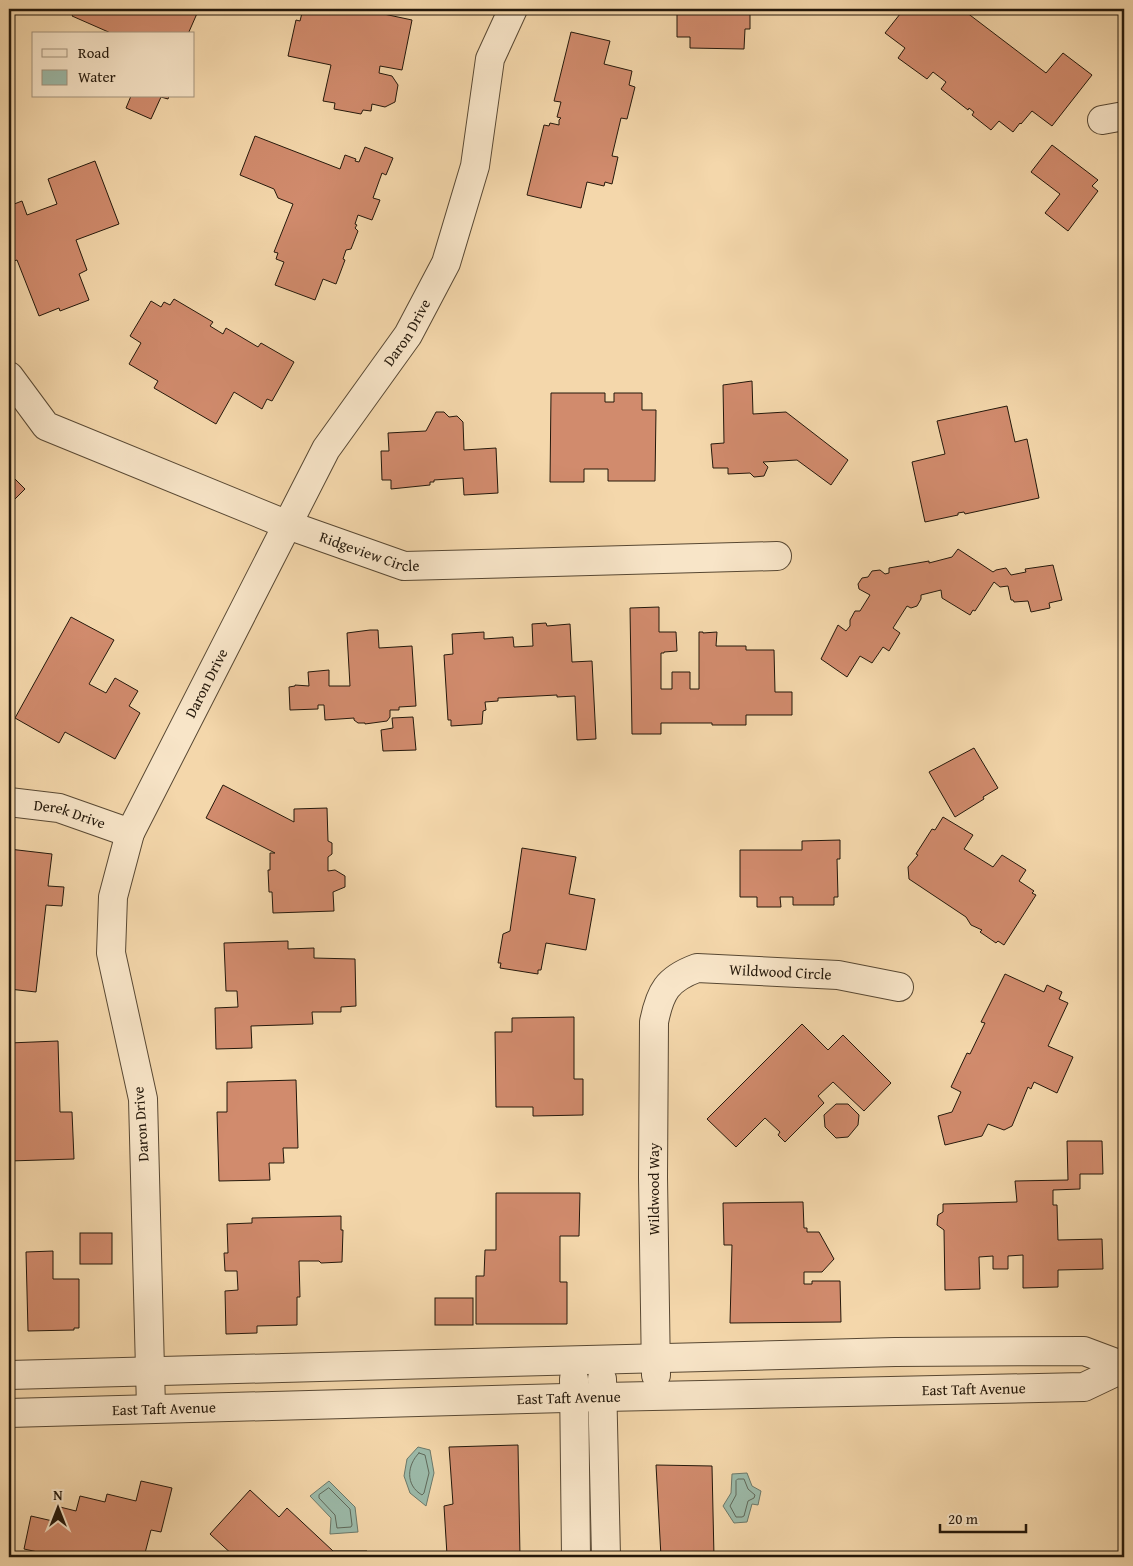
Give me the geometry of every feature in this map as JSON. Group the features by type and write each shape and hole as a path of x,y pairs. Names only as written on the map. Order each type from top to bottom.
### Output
{"street":[{"name":"Daron Drive","path":"151,1408 143,1099 111,953 113,897 130,833 326,449 408,335 446,263 475,166 490,59 513,9"},
{"name":"Ridgeview Circle","path":"9,376 46,426 288,525 404,566 776,556"},
{"name":"Derek Drive","path":"9,802 59,808 130,833"},
{"name":"Wildwood Circle","path":"667,986 681,974 697,968 838,975 899,987"},
{"name":"Wildwood Way","path":"656,1396 653,1177 654,1022 658,1003 667,986"},
{"name":"East Taft Avenue","path":"9,1375 894,1352 1084,1351 1124,1367"},
{"path":"574,1360 576,1557"},
{"path":"602,1360 606,1557"},
{"name":"East Taft Avenue","path":"9,1412 603,1396 1084,1387 1124,1367"}],"water":[{"path":"418,1447 430,1450 434,1473 426,1506 410,1493 404,1476 407,1459"},
{"path":"747,1473 752,1486 761,1491 758,1505 752,1504 747,1522 734,1523 723,1506 731,1493 732,1474"},
{"path":"329,1481 355,1507 358,1532 330,1534 331,1518 310,1496"}],"building":[{"path":"76,9 199,9 189,32 108,32 72,16"},
{"path":"303,9 380,9 379,13 412,20 402,70 380,66 379,73 392,76 398,85 395,102 385,107 372,104 371,111 363,110 361,114 334,109 335,103 323,101 331,65 288,56 296,20 300,21"},
{"path":"677,9 750,9 750,29 745,29 744,49 690,48 690,37 677,37"},
{"path":"904,9 962,9 1046,73 1063,53 1092,75 1052,126 1032,111 1013,132 999,121 991,130 972,115 974,112 969,108 968,110 941,89 946,82 933,72 927,79 898,58 905,48 885,33"},
{"path":"571,32 610,41 604,64 632,71 629,85 635,87 627,119 621,118 612,156 618,157 612,184 605,182 604,186 587,182 581,208 527,195 544,125 549,126 550,123 559,125 561,118 557,117 561,102 554,101"},
{"path":"130,98 161,98 151,119 126,108"},
{"path":"255,136 340,169 345,155 359,162 365,147 393,158 386,175 382,173 373,198 380,200 372,220 358,215 355,228 358,231 351,249 346,250 343,259 345,260 336,284 323,279 315,300 275,285 284,262 276,259 278,253 274,252 293,204 278,198 274,189 240,175"},
{"path":"1052,145 1098,180 1092,186 1098,191 1068,231 1045,213 1060,194 1031,172"},
{"path":"95,161 119,224 76,240 87,270 79,274 89,300 60,311 59,308 39,316 17,260 14,261 9,248 9,206 22,201 27,215 57,204 48,179"},
{"path":"174,299 213,322 210,326 223,334 226,328 258,347 261,343 294,362 272,401 267,399 262,409 234,392 216,424 154,388 158,381 129,364 141,343 130,336 151,301 161,307 164,302 170,305"},
{"path":"752,381 753,414 786,412 848,460 831,485 797,460 763,462 768,467 764,476 754,477 750,473 728,474 728,468 713,468 711,444 724,443 723,385"},
{"path":"551,393 605,393 605,402 614,402 614,393 642,393 642,410 656,410 655,481 608,481 608,469 584,469 584,482 550,482"},
{"path":"1007,406 1015,442 1027,439 1039,498 965,514 964,512 958,513 958,515 925,522 912,462 945,454 937,421"},
{"path":"436,412 444,412 449,417 457,416 463,422 464,450 496,448 498,493 464,495 463,478 434,480 434,482 430,482 430,485 391,489 391,480 382,480 381,451 389,451 388,433 426,431"},
{"path":"9,473 25,489 9,505"},
{"path":"958,549 993,572 1006,568 1011,575 1026,572 1025,569 1053,565 1062,600 1049,603 1050,608 1031,612 1028,601 1014,602 1011,600 1008,586 1000,587 994,582 975,611 973,610 970,615 942,598 941,590 921,595 917,606 911,608 907,606 893,628 900,633 889,651 883,647 872,663 860,656 847,677 821,659 838,625 846,631 850,626 850,620 855,611 860,611 870,595 859,589 858,584 862,578 868,577 872,571 880,570 885,574 889,573 889,568 929,561 929,563 952,557"},
{"path":"659,607 659,632 676,632 677,651 661,653 661,689 672,689 672,672 690,672 690,689 699,689 699,632 717,632 716,646 746,646 746,650 774,650 775,692 792,692 792,715 746,715 746,725 661,723 661,734 632,734 630,608"},
{"path":"71,617 114,640 89,684 106,693 115,678 138,691 129,706 140,713 115,759 65,732 59,743 15,718"},
{"path":"546,623 547,626 570,624 572,662 592,661 596,739 577,740 575,696 498,698 498,701 485,702 486,710 483,711 482,724 451,726 451,720 448,720 444,655 453,654 452,634 484,632 484,639 513,637 514,647 533,646 532,624"},
{"path":"378,630 379,648 412,646 416,706 399,707 399,710 390,710 390,717 387,721 365,724 358,723 354,718 325,720 324,705 318,705 318,709 290,710 289,687 295,685 309,686 308,672 329,670 329,686 350,686 347,633"},
{"path":"413,717 416,750 383,751 381,730 393,728 392,718"},
{"path":"974,748 998,788 955,817 929,772"},
{"path":"223,785 294,822 294,809 327,808 328,841 332,843 332,854 328,857 328,871 335,870 345,876 345,887 333,892 334,911 273,913 272,892 269,892 268,870 270,870 270,853 275,853 206,818"},
{"path":"943,817 973,835 964,849 993,867 1002,855 1026,870 1019,881 1034,891 1032,893 1036,895 1004,945 998,941 996,943 980,932 982,930 971,925 966,917 909,879 908,867 918,855 916,854 932,829 935,830"},
{"path":"840,840 840,859 837,859 838,897 834,897 834,905 793,905 793,897 780,897 781,907 757,907 757,897 740,897 740,850 802,850 802,841"},
{"path":"522,848 576,857 569,894 595,899 586,950 546,943 541,970 538,970 538,974 500,968 501,963 498,963 503,934 510,931"},
{"path":"9,849 52,854 48,886 64,887 62,906 46,905 36,992 9,989"},
{"path":"288,941 288,949 314,948 314,958 355,959 356,1006 341,1007 341,1012 312,1012 313,1024 251,1026 252,1048 216,1049 215,1008 238,1007 237,991 226,991 224,943"},
{"path":"1005,974 1044,992 1047,985 1062,992 1059,999 1068,1003 1048,1046 1073,1057 1057,1093 1034,1082 1031,1089 1028,1087 1012,1126 1004,1130 988,1124 982,1136 945,1145 938,1116 952,1112 961,1092 951,1087 967,1053 970,1054 985,1023 981,1022"},
{"path":"574,1017 574,1079 583,1079 583,1115 533,1116 533,1107 496,1107 495,1032 512,1032 512,1018"},
{"path":"802,1024 828,1050 843,1035 891,1083 864,1111 833,1082 818,1096 824,1103 785,1142 778,1135 780,1132 765,1118 736,1147 707,1119"},
{"path":"58,1041 60,1112 72,1112 74,1159 9,1161 9,1043"},
{"path":"296,1080 298,1148 283,1148 284,1163 269,1163 270,1180 219,1181 217,1112 227,1112 227,1082"},
{"path":"836,1104 848,1104 859,1115 858,1125 848,1137 836,1138 825,1127 824,1115"},
{"path":"1067,1141 1102,1141 1103,1174 1080,1174 1080,1189 1053,1190 1053,1205 1057,1205 1058,1240 1102,1239 1103,1269 1058,1270 1058,1287 1023,1288 1023,1255 1008,1256 1008,1269 993,1269 993,1256 979,1257 980,1289 945,1290 944,1230 937,1225 938,1215 943,1212 943,1204 1017,1202 1015,1181 1068,1180"},
{"path":"496,1193 580,1193 579,1236 560,1236 560,1282 567,1282 567,1324 476,1324 476,1276 484,1276 485,1250 496,1250"},
{"path":"803,1202 804,1228 807,1228 807,1232 819,1232 834,1259 822,1272 804,1272 804,1284 812,1284 812,1281 840,1281 841,1322 730,1323 732,1245 724,1245 723,1203"},
{"path":"341,1216 341,1230 343,1230 342,1262 299,1261 300,1297 297,1297 297,1325 257,1326 257,1333 226,1334 225,1291 238,1290 237,1271 225,1271 224,1253 228,1253 227,1224 252,1223 252,1218"},
{"path":"80,1233 112,1233 112,1264 80,1264"},
{"path":"53,1251 53,1279 79,1279 79,1328 74,1328 74,1330 28,1331 26,1252"},
{"path":"435,1298 473,1298 473,1325 435,1325"},
{"path":"518,1445 520,1557 463,1557 447,1555 444,1506 453,1504 449,1447"},
{"path":"656,1465 712,1466 714,1557 661,1557"},
{"path":"141,1481 172,1488 161,1532 151,1530 144,1557 118,1557 99,1553 98,1557 76,1555 75,1557 61,1557 24,1549 31,1516 57,1522 60,1507 76,1511 80,1496 105,1502 107,1494 136,1501"},
{"path":"250,1490 279,1517 287,1508 333,1551 367,1551 367,1557 235,1557 210,1534"}]}
